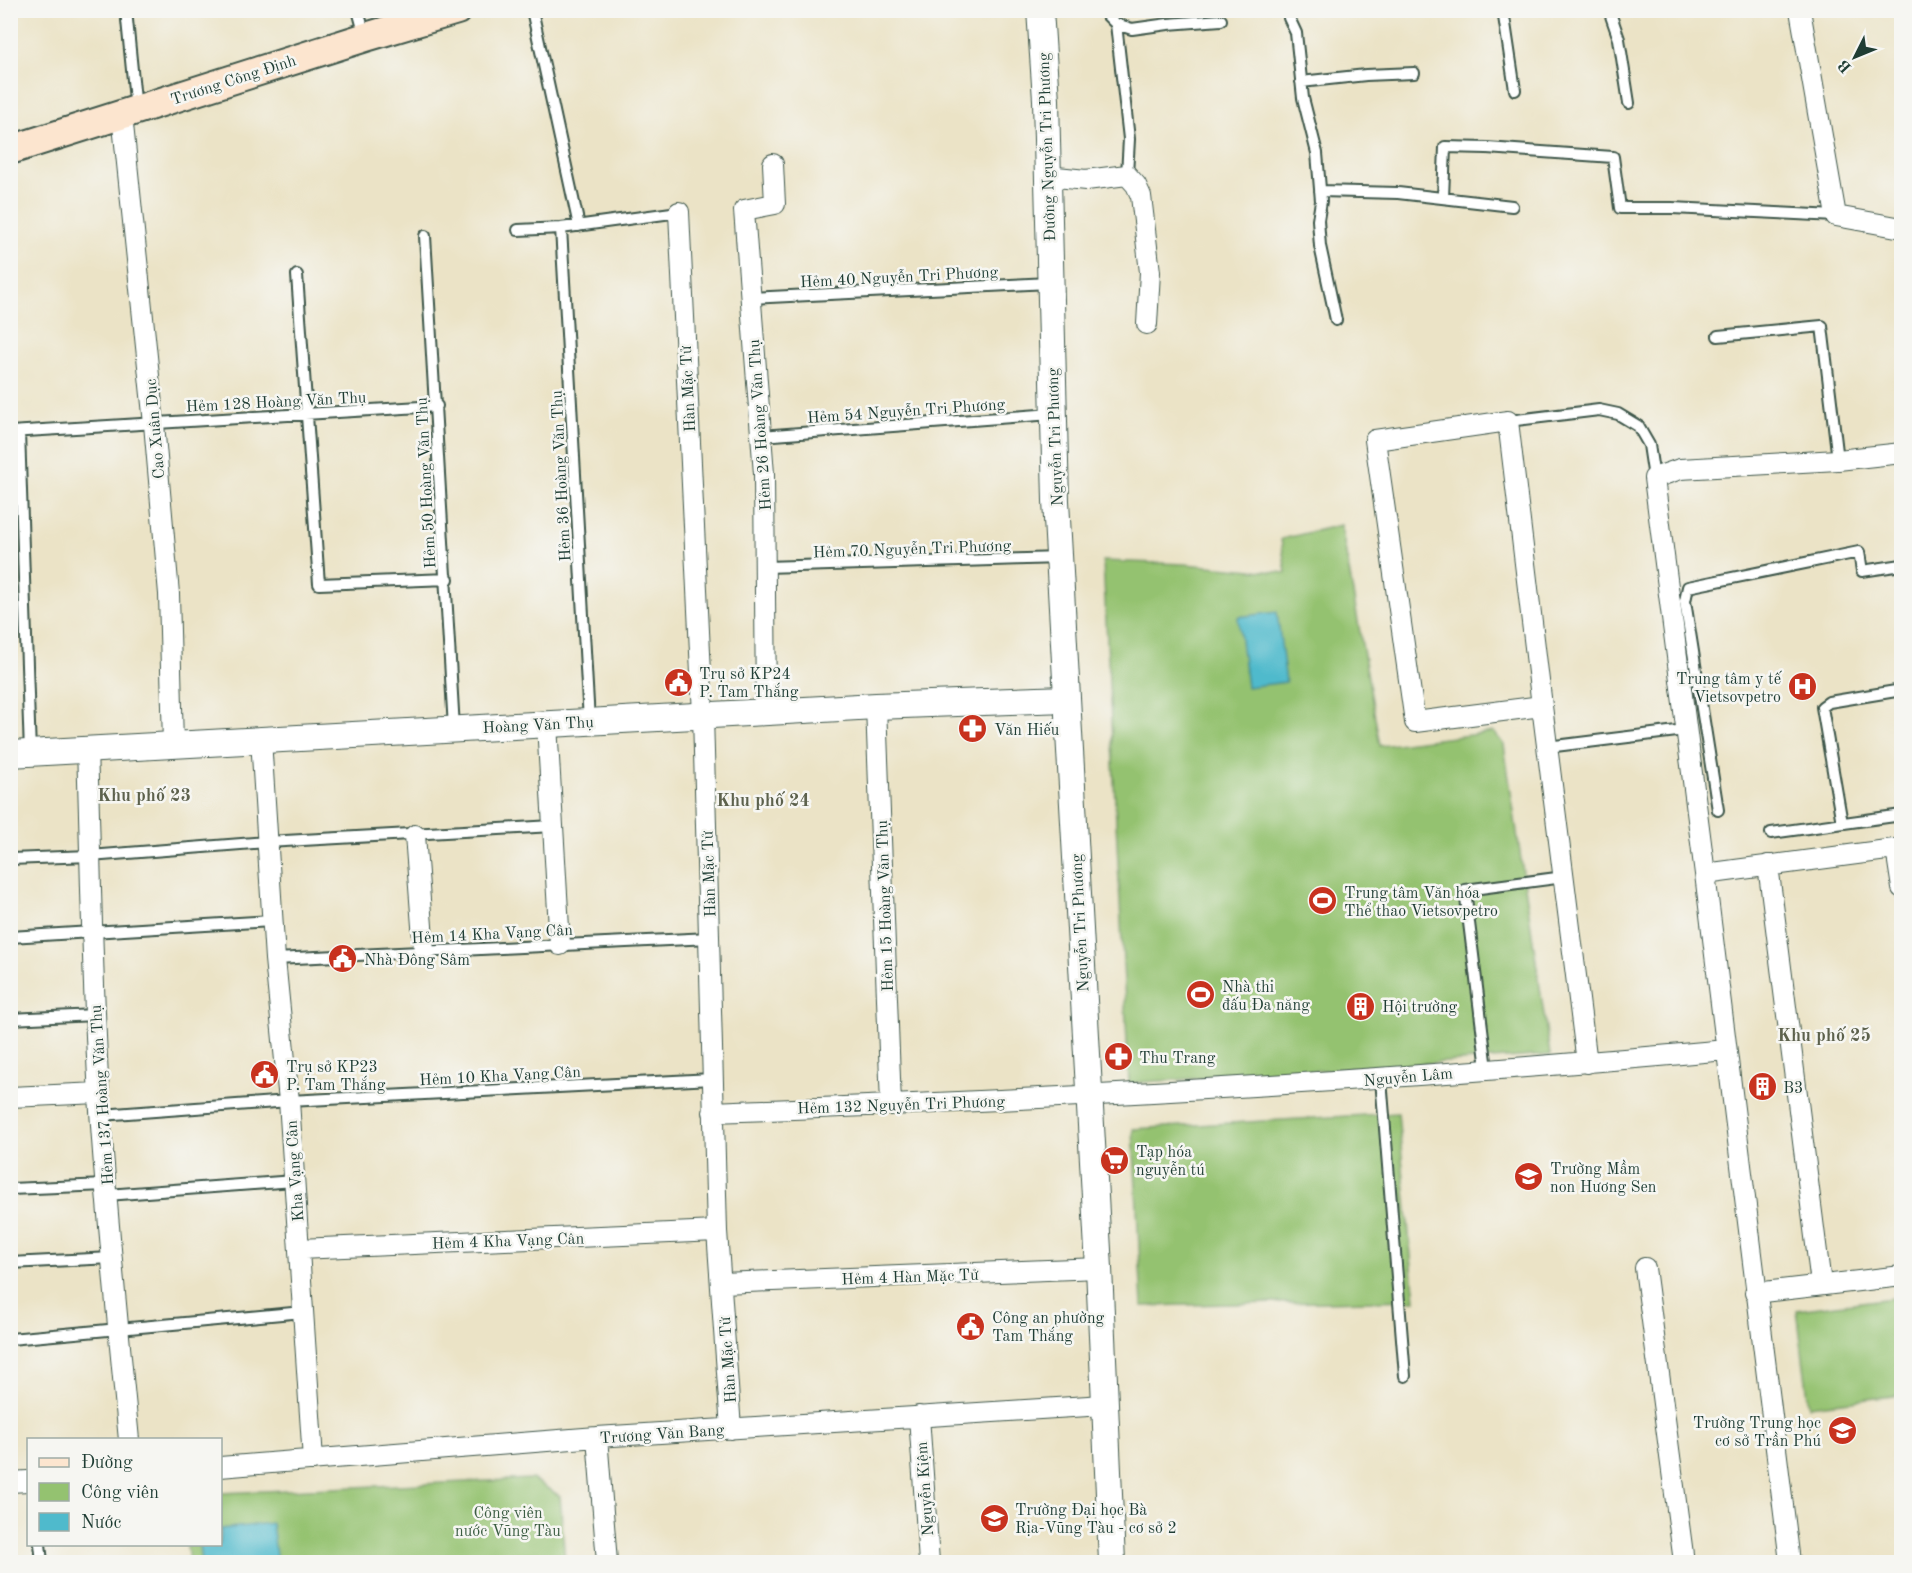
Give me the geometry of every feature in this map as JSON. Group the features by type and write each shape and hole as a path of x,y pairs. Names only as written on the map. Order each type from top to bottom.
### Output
{"main road":[{"name":"Trương Công Định","path":"10,150 129,112 362,24 457,10"}],"street":[{"name":"Đường Nguyễn Tri Phương","path":"1040,10 1046,100 1049,283"},
{"path":"1800,10 1836,216 1902,228"},
{"name":"Cao Xuân Dục","path":"129,112 169,594 173,744"},
{"name":"Hẻm 26 Hoàng Văn Thụ","path":"766,712 764,474 744,210 775,204 774,164"},
{"path":"1047,176 1086,180 1127,175 1136,185 1141,196 1150,272 1147,324"},
{"name":"Hàn Mặc Tử","path":"679,212 703,715 717,1231 731,1429"},
{"name":"Nguyễn Tri Phương","path":"1049,283 1052,414 1066,699 1099,1268 1112,1563"},
{"path":"1542,706 1415,722 1375,440 1508,421 1587,1063"},
{"path":"1790,1563 1755,1293 1706,874 1685,730 1654,477 1680,469 1838,460 1902,453"},
{"name":"Hoàng Văn Thụ","path":"20,753 876,706 1066,699"},
{"name":"Hẻm 15 Hoàng Văn Thụ","path":"876,706 891,1106"},
{"path":"547,724 560,945"},
{"name":"Kha Vạng Cân","path":"261,739 272,921 289,1101 314,1460"},
{"name":"Hẻm 137 Hoàng Văn Thụ","path":"87,749 99,1093 129,1438"},
{"path":"415,835 424,952"},
{"path":"1706,874 1899,848 1902,888"},
{"path":"1768,864 1821,1284"},
{"name":"Nguyễn Lâm","path":"1089,1096 1382,1079 1726,1050"},
{"path":"10,1097 99,1093"},
{"name":"Hẻm 132 Nguyễn Tri Phương","path":"713,1112 1089,1096"},
{"name":"Hẻm 4 Kha Vạng Cân","path":"299,1249 717,1231"},
{"name":"Hẻm 4 Hàn Mặc Tử","path":"722,1283 1099,1268"},
{"path":"1645,1268 1684,1563"},
{"path":"1755,1293 1902,1276"},
{"name":"Trương Văn Bang","path":"222,1467 597,1437 1104,1405"},
{"name":"Nguyễn Kiệm","path":"919,1416 929,1563"},
{"path":"597,1437 607,1563"},
{"path":"10,1482 27,1481"}],"lane":[{"path":"126,10 129,112"},
{"path":"532,10 579,226"},
{"path":"1102,10 1116,24 1132,29 1221,20"},
{"path":"1290,10 1289,18 1296,33 1301,82 1317,153 1321,201 1318,220 1320,246 1336,320"},
{"path":"1503,10 1515,90"},
{"path":"1609,10 1619,39 1629,103"},
{"path":"1116,24 1129,139 1127,175"},
{"path":"1301,82 1366,75 1414,73"},
{"path":"1443,198 1446,147 1487,148 1613,157 1620,208 1672,208 1836,216"},
{"path":"1320,191 1398,192 1512,206"},
{"path":"518,230 579,226 679,212"},
{"name":"Hẻm 36 Hoàng Văn Thụ","path":"561,228 589,722"},
{"name":"Hẻm 50 Hoàng Văn Thụ","path":"425,236 454,728"},
{"path":"297,275 319,584 448,579"},
{"name":"Hẻm 40 Nguyễn Tri Phương","path":"750,298 1049,283"},
{"path":"1718,336 1822,326 1838,460"},
{"name":"Hẻm 128 Hoàng Văn Thụ","path":"15,432 436,406"},
{"path":"1508,421 1599,410 1618,414 1638,426 1648,445 1654,477"},
{"name":"Hẻm 54 Nguyễn Tri Phương","path":"761,436 1052,414"},
{"path":"15,432 20,753"},
{"path":"1718,810 1685,601 1688,587 1859,552 1862,572 1902,565"},
{"name":"Hẻm 70 Nguyễn Tri Phương","path":"765,567 1060,558"},
{"path":"1842,824 1822,707 1829,702 1902,690"},
{"path":"1547,747 1685,730"},
{"path":"1771,834 1902,815"},
{"path":"10,860 267,842 553,826"},
{"path":"1487,1070 1465,890 1564,877"},
{"path":"10,937 272,921"},
{"name":"Hẻm 14 Kha Vạng Cân","path":"275,959 710,938"},
{"path":"10,1019 95,1015"},
{"name":"Hẻm 10 Kha Vạng Cân","path":"101,1114 289,1101 712,1079"},
{"path":"1382,1079 1405,1376"},
{"path":"10,1189 107,1190 294,1181"},
{"path":"10,1263 112,1258"},
{"path":"10,1339 303,1312"},
{"path":"40,1546 42,1563"}],"green space":[{"name":"Trung tâm Văn hóa Thể thao Vietsovpetro","path":"1341,525 1380,746 1494,732 1504,745 1550,1055 1129,1083 1103,561 1185,564 1286,573 1281,539"},
{"path":"1398,1113 1415,1300 1142,1306 1133,1129"},
{"path":"1901,1297 1901,1395 1809,1406 1797,1310"},
{"name":"Công viên nước Vũng Tàu","path":"532,1479 560,1496 565,1562 189,1562 187,1546 222,1546 222,1493"}],"water":[{"path":"1277,612 1286,682 1247,687 1238,617"},
{"path":"272,1523 277,1562 201,1562 199,1546 222,1546 222,1529"}],"place":[{"name":"Trụ sở KP24 P. Tam Thắng","path":"678,682"},
{"name":"Trung tâm y tế Vietsovpetro","path":"1802,687"},
{"name":"Văn Hiếu","path":"973,729"},
{"name":"Trung tâm Văn hóa Thể thao Vietsovpetro","path":"1323,901"},
{"name":"Nhà Đông Sâm","path":"343,959"},
{"name":"Nhà thi đấu Đa năng","path":"1201,995"},
{"name":"Hội trường","path":"1361,1006"},
{"name":"Thu Trang","path":"1118,1057"},
{"name":"Trụ sở KP23 P. Tam Thắng","path":"265,1075"},
{"name":"B3","path":"1762,1087"},
{"name":"Tạp hóa nguyễn tú","path":"1115,1160"},
{"name":"Trường Mầm non Hương Sen","path":"1529,1177"},
{"name":"Công an phường Tam Thắng","path":"971,1326"},
{"name":"Trường Trung học cơ sở Trần Phú","path":"1842,1431"},
{"name":"Trường Đại học Bà Rịa-Vũng Tàu - cơ sở 2","path":"994,1518"}],"district":[{"name":"Khu phố 23","path":"144,795"},
{"name":"Khu phố 24","path":"763,800"},
{"name":"Khu phố 25","path":"1824,1035"}]}
